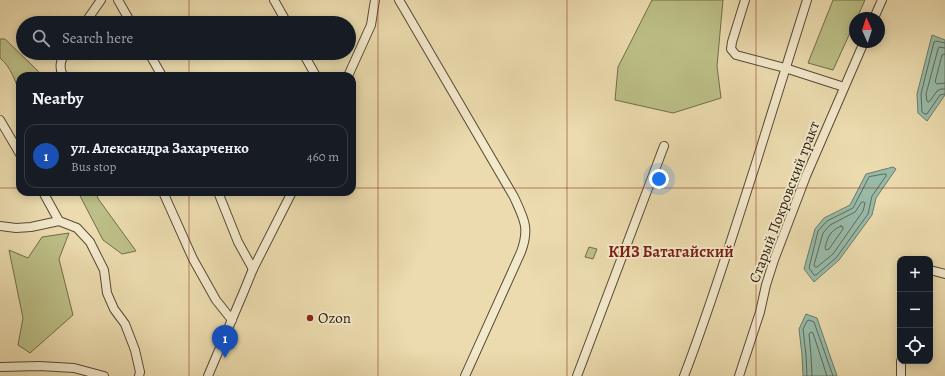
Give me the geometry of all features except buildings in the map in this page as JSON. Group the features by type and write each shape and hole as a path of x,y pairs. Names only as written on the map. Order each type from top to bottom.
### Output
{"street":[{"path":"90,16 101,0"},
{"path":"118,0 127,16"},
{"path":"274,0 283,16"},
{"path":"356,58 371,25 375,0"},
{"path":"399,0 523,216 526,234 525,242 465,376"},
{"path":"744,0 732,42 731,49 736,55 785,68 844,87"},
{"path":"684,376 698,339 785,68 792,51 806,0"},
{"path":"877,12 882,0"},
{"name":"Старый Покровский тракт","path":"739,376 760,312 766,285 774,260 806,176 861,48"},
{"path":"61,60 61,72"},
{"path":"153,60 160,72"},
{"path":"307,60 314,72"},
{"path":"350,72 355,60"},
{"path":"0,120 16,147"},
{"path":"577,376 664,146"},
{"path":"45,196 59,220 77,228 90,242 104,270 107,293 114,309 125,324 135,350 140,376"},
{"path":"165,196 193,259 216,300 232,320"},
{"path":"220,196 238,242 253,269"},
{"path":"208,376 253,269 290,196"},
{"path":"0,226 16,228 31,227 59,220"},
{"path":"933,271 945,274"},
{"path":"901,364 901,376"},
{"path":"0,367 39,366 74,368 104,376"}],"green space":[{"path":"652,0 723,0 717,66 721,98 673,113 615,100 618,67"},
{"path":"833,0 865,0 860,12 849,12 849,35 833,70 808,63"},
{"path":"0,39 5,39 16,50 16,60 27,60 39,72 16,72 16,84 10,70 0,58"},
{"path":"80,196 97,196 136,251 122,254 103,240"},
{"path":"69,233 59,259 73,315 30,353 18,345 23,318 9,250 28,258 42,237"},
{"path":"589,247 597,249 593,259 585,257"}],"water":[{"path":"932,35 945,40 945,95 927,121 918,113 917,94"},
{"path":"893,167 896,169 876,198 872,215 839,260 814,282 804,269 815,229 824,218 850,205 866,174"},
{"path":"806,314 817,318 837,376 803,376 799,329"}],"place":[{"name":"Ozon","path":"310,318"},
{"name":"ул. Александра Захарченко","path":"225,358"}],"district":[{"name":"КИЗ Батагайский","path":"671,252"}]}
